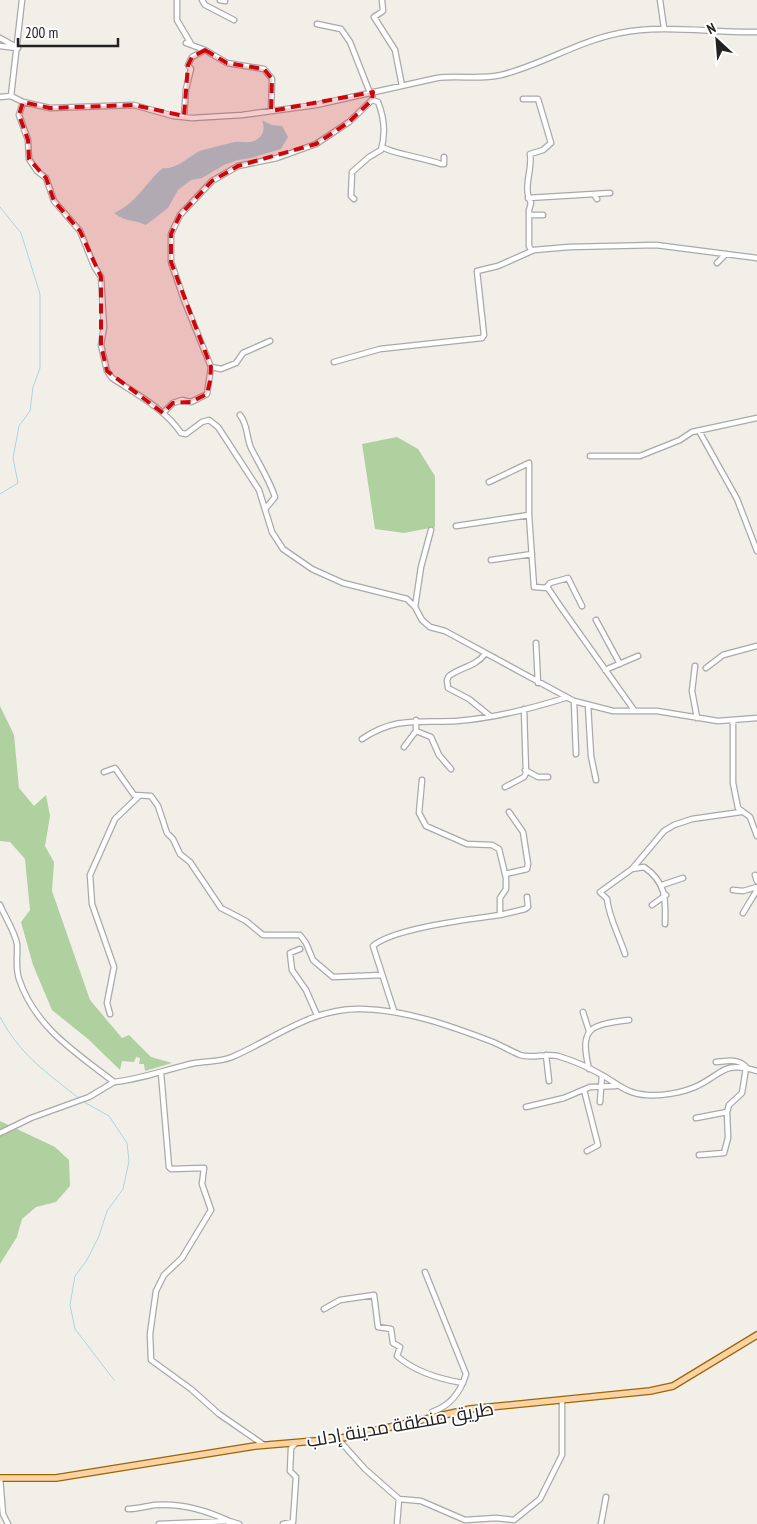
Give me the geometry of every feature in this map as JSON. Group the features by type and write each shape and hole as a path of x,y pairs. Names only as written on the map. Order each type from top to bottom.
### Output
{"main road":[{"name":"طريق منطقة مدينة إدلب","path":"0,1478 56,1478 264,1445 338,1440 470,1409 650,1391 674,1386 757,1335"}],"street":[{"path":"10,96 18,48 22,0"},
{"path":"177,0 177,20 192,46"},
{"path":"202,0 205,5 234,20"},
{"path":"382,0 383,12 374,17 395,50 402,86"},
{"path":"660,0 664,28"},
{"path":"317,24 341,29 350,42 371,92 372,100"},
{"path":"0,97 10,96 23,102 50,108 134,105 173,116 232,115 316,105 452,76 474,78 501,75 544,61 604,37 664,28 757,32"},
{"path":"0,38 18,48"},
{"path":"186,43 205,50 227,63 264,69 272,79 271,111"},
{"path":"0,46 18,48"},
{"path":"184,116 186,89 191,69 188,65 192,57 205,50"},
{"path":"523,99 538,99 551,143 543,150 530,154 532,161 526,195 531,203 529,246 532,251"},
{"path":"354,200 351,196 352,172 382,147 384,140 383,114 378,102 372,100"},
{"path":"163,413 173,403 182,400 191,402 207,394 211,367 171,262 172,234 180,215 212,181 238,166 277,158 316,144 349,122 372,100"},
{"path":"23,102 19,115 28,140 29,159 37,171 46,178 54,201 80,231 94,266 101,277 104,327 101,345 107,371 112,378 163,413 181,433 186,434 202,422 209,420 218,427 259,490 272,532 283,549 312,568 343,583 407,599 415,607 422,620 430,627 445,631 574,702 613,711 657,711 733,722 757,718"},
{"path":"382,147 441,164 444,164 444,157"},
{"path":"528,198 610,193"},
{"path":"594,194 597,199"},
{"path":"529,215 543,215"},
{"path":"334,362 380,349 482,338 484,335 477,272 498,266 532,251 569,247 656,245 757,258"},
{"path":"718,263 726,254"},
{"path":"211,367 221,369 236,363 242,353 270,341"},
{"path":"240,414 246,422 250,446 267,474 276,497 266,508"},
{"path":"590,456 640,456 680,440 692,432 757,418"},
{"path":"699,431 736,499 757,551"},
{"path":"489,482 528,463 529,515 534,587 546,588 553,593 634,710"},
{"path":"456,526 529,515"},
{"path":"415,607 421,566 431,530"},
{"path":"491,560 532,554"},
{"path":"546,588 550,583 568,578 582,606"},
{"path":"596,620 620,664"},
{"path":"536,643 538,683"},
{"path":"706,668 723,655 757,646"},
{"path":"485,654 476,664 461,669 449,676 447,684 448,688 470,699 490,716"},
{"path":"606,670 638,656"},
{"path":"695,666 692,692 697,718"},
{"path":"362,739 377,729 416,720 456,721 490,716 565,698"},
{"path":"574,702 576,754"},
{"path":"588,705 590,756 596,780"},
{"path":"505,787 524,777 524,709"},
{"path":"404,747 416,731 416,720"},
{"path":"733,722 733,783 741,812"},
{"path":"416,731 430,737 439,755 452,769"},
{"path":"104,772 115,768 128,788 138,797"},
{"path":"525,770 538,777 548,777"},
{"path":"422,780 419,813 426,826 467,844 492,845 499,849 505,874 506,889 500,898 500,915"},
{"path":"110,1014 108,1003 114,968 92,904 90,875 115,820 138,797 151,796 158,806 167,833 173,839 180,854 190,862 225,912 246,921 263,935 300,935 306,943 313,960 333,977 382,975"},
{"path":"505,874 527,868 528,864 523,832 508,812"},
{"path":"625,954 617,930 608,912 607,899 600,892 632,869 664,830 674,824 692,819 741,812 750,817 757,836"},
{"path":"632,869 644,867 662,886 666,895 665,924"},
{"path":"755,874 757,881"},
{"path":"662,886 683,878"},
{"path":"732,890 757,889"},
{"path":"743,914 757,889"},
{"path":"652,905 666,895"},
{"path":"394,1011 374,950 377,942 447,922 500,915 525,909 528,907 528,897"},
{"path":"0,905 17,944 16,967 35,1014 59,1040 114,1082"},
{"path":"300,949 290,953 292,970 306,990 318,1016"},
{"path":"0,1133 31,1118 89,1097 114,1082 137,1079 197,1063 209,1063 232,1057 273,1035 318,1016 344,1009 394,1011 468,1032 522,1055 558,1056 602,1075 616,1086 633,1093 663,1095 694,1088 720,1070 734,1067 757,1071"},
{"path":"583,1012 589,1031 584,1043 589,1069"},
{"path":"589,1031 606,1024 629,1020"},
{"path":"546,1055 549,1081"},
{"path":"716,1062 734,1061 741,1063 747,1068"},
{"path":"699,1155 724,1153 728,1138 727,1112 729,1105 742,1093 747,1068"},
{"path":"161,1073 169,1167 171,1169 204,1168 202,1184 211,1210 182,1258 164,1274 156,1291 150,1334 151,1360 157,1367 191,1389 219,1414 264,1445"},
{"path":"600,1102 602,1075"},
{"path":"526,1107 564,1098 600,1086 616,1086"},
{"path":"584,1090 598,1145 587,1152"},
{"path":"696,1118 727,1112"},
{"path":"425,1272 466,1374 457,1394 442,1408 432,1412 431,1419"},
{"path":"324,1309 340,1300 374,1295 378,1326 391,1329 393,1343 400,1346 397,1356 408,1366 445,1380 463,1383"},
{"path":"338,1440 365,1469 399,1499 421,1501 465,1520 496,1518 514,1520 540,1499 562,1455 562,1400"},
{"path":"283,1524 292,1522 296,1477 290,1471 291,1448 296,1443"},
{"path":"0,1478 3,1514 8,1524"},
{"path":"602,1524 606,1497"},
{"path":"396,1524 399,1499"},
{"path":"128,1509 169,1504 193,1508 239,1524"},
{"path":"159,1524 229,1522"}],"highlighted area":[{"path":"205,50 227,63 264,69 272,79 271,111 373,92 372,100 349,122 316,144 238,166 212,181 180,215 171,234 171,262 211,367 207,394 191,402 173,403 163,413 107,371 101,345 101,277 80,231 54,201 46,178 29,159 28,140 19,115 23,102 50,108 134,105 184,116 188,65 192,57"}],"green space":[{"path":"397,437 418,449 435,476 435,527 404,533 375,529 362,444"},
{"path":"0,706 14,735 19,788 34,806 46,795 50,816 45,846 54,862 52,891 90,1000 122,1038 129,1035 151,1057 172,1063 145,1071 144,1064 139,1064 140,1058 136,1057 134,1062 122,1061 120,1070 88,1039 52,1010 33,965 21,922 30,910 25,859 10,842 0,841"},
{"path":"0,1121 55,1147 69,1160 70,1186 56,1202 36,1207 22,1219 17,1237 0,1264"}],"water":[{"path":"262,120 272,125 282,126 288,137 281,149 238,160 224,165 202,178 191,180 178,190 168,208 146,225 123,218 114,213 129,204 163,168 174,167 203,150 234,142 251,142 259,138 263,132"}],"waterway":[{"path":"0,207 21,233 40,294 40,368 33,387 30,411 19,426 13,458 18,483 0,494"},
{"path":"0,1017 8,1031 26,1053 80,1099"},
{"path":"84,1102 109,1116 127,1143 129,1161 123,1189 107,1211 99,1236 87,1260 75,1276 70,1305 75,1329 114,1380"}]}
